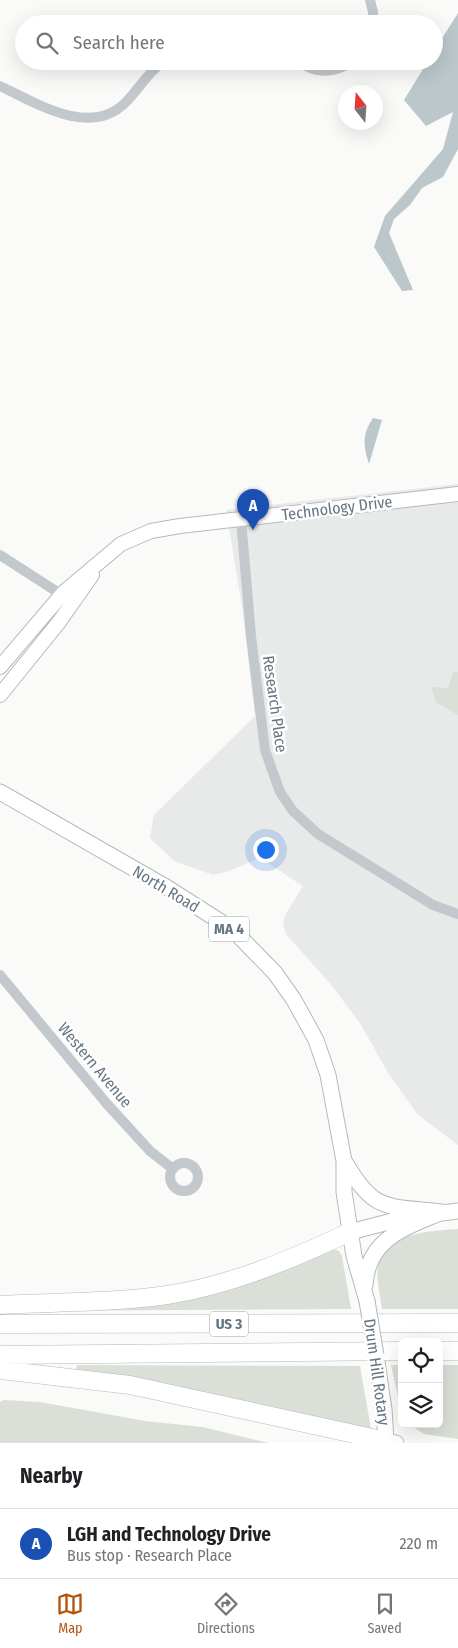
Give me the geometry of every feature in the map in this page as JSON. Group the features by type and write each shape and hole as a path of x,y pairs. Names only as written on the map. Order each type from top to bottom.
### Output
{"highway":[{"path":"0,1305 115,1300 167,1295 236,1278 289,1260 350,1232"},
{"name":"US 3","path":"0,1324 458,1323"},
{"name":"US 3","path":"0,1355 398,1351"},
{"path":"443,1351 458,1351"},
{"path":"0,1370 130,1385 389,1442"}],"main road":[{"name":"North Road","path":"0,792 221,922 275,973 294,1000 316,1040 330,1083 344,1161 344,1192 350,1232"},
{"name":"North Road","path":"344,1161 360,1187 373,1200 383,1204 442,1212"},
{"name":"Drum Hill Rotary","path":"389,1442 366,1296 354,1256 350,1232 404,1218 458,1211"},
{"name":"Drum Hill Rotary","path":"366,1296 369,1264 380,1244 399,1231 442,1212"}],"street":[{"path":"370,0 373,15"},
{"path":"0,86 56,112 86,118 115,110 124,104 145,77 153,70"},
{"path":"318,70 325,72 334,70"},
{"name":"Technology Drive","path":"0,667 62,595 121,544 151,531 458,494"},
{"name":"Research Place","path":"241,519 251,636 265,750 280,792 293,811 318,834 432,905 458,914"},
{"path":"0,554 62,595"},
{"name":"Technology Drive","path":"0,695 59,622 104,558"},
{"name":"Western Avenue","path":"0,975 107,1104 150,1151 173,1169"}],"shaded area":[{"path":"458,13 458,149 443,177 422,188 410,205 394,219 389,233 413,290 402,291 374,247 385,216 443,149 453,112 426,126 404,100 422,70 443,70 443,37"},
{"path":"373,418 382,420 369,464 365,435"},
{"path":"458,484 458,1145 418,1115 388,1073 361,1025 333,987 286,934 283,925 285,915 303,886 260,858 229,871 213,875 174,861 150,838 154,815 255,716 242,607 226,510"},
{"path":"453,672 458,672 458,715 436,702 431,687 448,688"},
{"path":"458,1229 458,1309 382,1309 378,1266 382,1255 389,1246 399,1240 423,1233"},
{"path":"333,1249 339,1251 342,1256 351,1309 16,1311 244,1284"},
{"path":"77,1365 360,1366 371,1429 165,1384 76,1370"},
{"path":"391,1365 398,1365 398,1397"},
{"path":"443,1365 458,1365 458,1439 424,1434 414,1428 443,1428"},
{"path":"4,1400 40,1402 145,1421 202,1427 269,1443 0,1443 0,1402"}],"place":[{"name":"LGH and Technology Drive","path":"253,530"}]}
